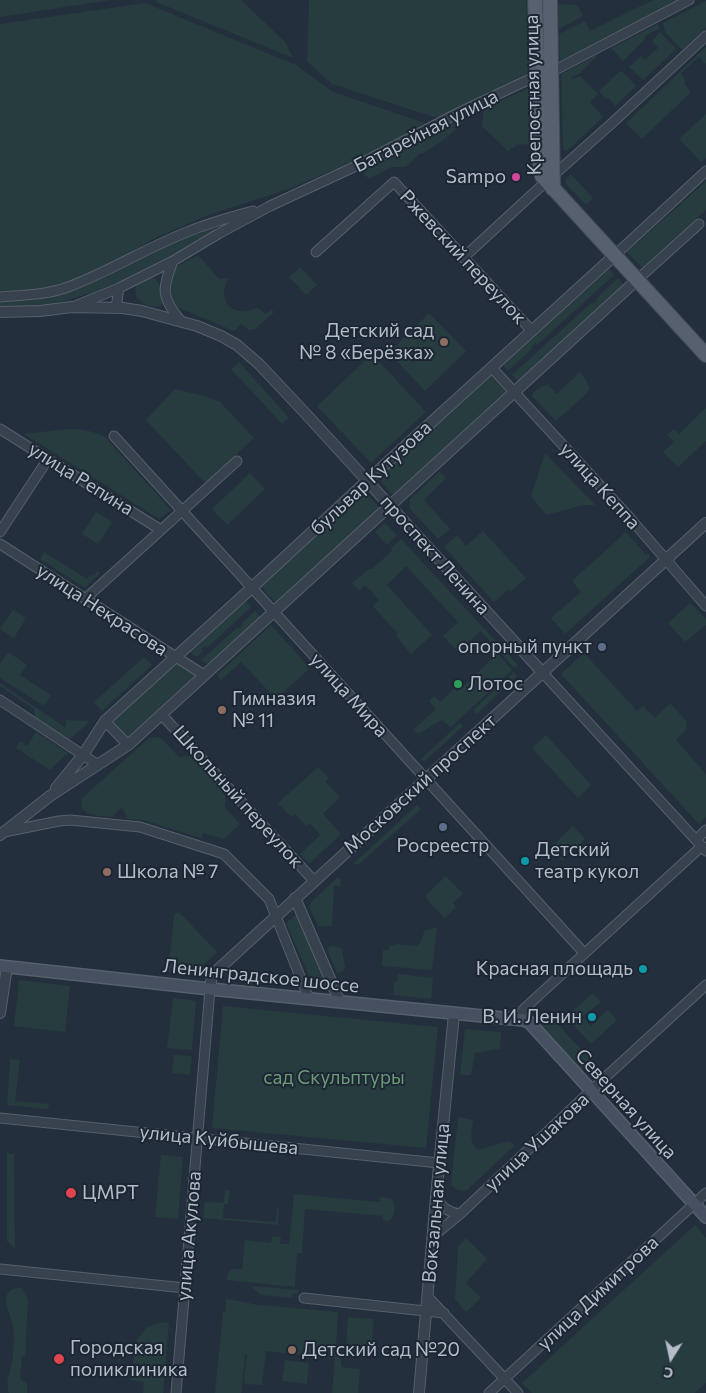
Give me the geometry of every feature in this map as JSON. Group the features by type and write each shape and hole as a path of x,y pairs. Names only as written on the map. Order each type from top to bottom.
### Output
{"main road":[{"name":"Крепостная улица","path":"535,0 542,176 551,182 706,355"},
{"name":"Крепостная улица","path":"550,0 552,71 551,182"},
{"name":"Ленинградское шоссе","path":"4,966 518,1020"},
{"name":"Северная улица","path":"518,1020 528,1022 706,1217"}],"street":[{"name":"Батарейная улица","path":"0,312 40,311 72,307 118,288 173,261 270,206 324,182 437,123 552,71 689,0"},
{"path":"463,258 551,182 706,36"},
{"name":"бульвар Кутузова","path":"50,796 83,754 105,720 252,588 706,171"},
{"name":"Ржевский переулок","path":"316,252 394,182 532,332"},
{"name":"Батарейная улица","path":"0,297 35,294 67,287 100,274 186,232 270,206"},
{"name":"бульвар Кутузова","path":"1,832 50,796 128,745 699,224"},
{"path":"173,261 165,293 170,308 180,320"},
{"path":"116,308 118,288"},
{"name":"проспект Ленина","path":"72,307 116,308 142,311 180,320 221,336 237,345 249,355 284,390 701,846"},
{"name":"улица Кеппа","path":"492,368 629,518 706,606"},
{"name":"улица Репина","path":"0,429 161,530"},
{"name":"улица Мира","path":"114,436 584,953"},
{"path":"0,532 48,459"},
{"path":"86,599 237,460"},
{"name":"Московский проспект","path":"210,989 212,975 706,523"},
{"name":"улица Некрасова","path":"0,544 204,675"},
{"path":"0,700 98,765"},
{"name":"Школьный переулок","path":"161,714 314,881"},
{"path":"105,720 128,745"},
{"path":"1,832 70,820 140,827 224,854 269,899 309,999"},
{"path":"518,1020 523,1010 701,846 706,830"},
{"path":"296,898 340,1002"},
{"path":"0,1013 4,966"},
{"name":"улица Ушакова","path":"432,1237 460,1214 706,985"},
{"name":"улица Акулова","path":"176,1393 210,989"},
{"name":"Вокзальная улица","path":"419,1393 454,1014"},
{"name":"улица Куйбышева","path":"0,1118 439,1163"},
{"name":"улица Димитрова","path":"489,1393 706,1193"},
{"path":"436,1196 446,1210 460,1214"},
{"path":"0,1269 185,1288"},
{"path":"427,1296 518,1393"},
{"path":"304,1298 444,1313"}],"green space":[{"path":"0,0 111,0 0,17"},
{"path":"241,0 285,42 293,58 154,1"},
{"path":"309,0 526,0 529,74 439,117 332,84 307,61"},
{"path":"653,0 680,0 560,63 559,34 585,21 590,31"},
{"path":"706,1 706,28 682,50 665,32 663,23"},
{"path":"145,3 296,65 333,92 425,123 368,155 289,189 211,214 153,239 98,270 64,283 35,290 0,291 0,24"},
{"path":"558,4 577,5 583,16 559,29"},
{"path":"658,24 660,28 645,36 645,39 623,61 611,48"},
{"path":"660,32 676,49 643,80 629,67 641,56 645,60 658,48 652,41"},
{"path":"706,47 706,64 699,57 681,73 685,80 684,84 691,92 642,139 626,123"},
{"path":"597,55 579,74 571,77 572,79 580,76 598,94 590,102 603,117 567,151 563,149 561,74"},
{"path":"619,72 623,72 636,86 615,106 608,97 606,99 599,91"},
{"path":"529,88 529,144 517,145 508,151 482,126 484,108"},
{"path":"706,114 706,158 701,162 679,139"},
{"path":"460,119 464,122 446,138 424,153 419,154 406,167 391,167 369,179 363,173 377,162"},
{"path":"571,174 593,198 586,205 566,184 566,179"},
{"path":"706,181 706,210 642,268 627,252"},
{"path":"213,227 214,231 194,244 123,280 94,292 57,303 0,308 0,302 50,296 86,285 183,238"},
{"path":"198,255 219,279 229,278 224,294 225,300 234,309 248,311 256,308 265,314 272,310 274,312 255,329 249,330 241,324 234,331 179,308 170,292 170,283 175,266"},
{"path":"300,267 317,285 306,295 289,277"},
{"path":"609,269 614,275 537,345 535,343 531,347 532,349 508,371 503,365"},
{"path":"149,277 159,283 163,303 161,306 156,307 145,304 137,297 136,288 138,283"},
{"path":"618,278 624,285 518,382 512,375 591,303 593,304 597,301 596,299"},
{"path":"429,313 466,351 425,391 389,353"},
{"path":"372,354 426,412 371,463 317,406"},
{"path":"239,362 289,418 282,424 231,369"},
{"path":"580,372 590,388 585,395 556,421 532,396 538,389 548,385 557,394"},
{"path":"491,376 506,392 393,496 378,478"},
{"path":"175,389 220,402 254,438 205,483 146,420"},
{"path":"706,408 706,441 678,467 663,452 674,442 667,435 674,429 679,434"},
{"path":"78,429 105,437 171,510 159,519 24,434"},
{"path":"545,453 595,505 583,505 546,515 531,496"},
{"path":"440,471 446,478 424,500 450,529 438,539 410,509 410,499"},
{"path":"250,473 265,489 227,525 212,509"},
{"path":"364,491 381,509 276,603 261,587"},
{"path":"96,512 112,522 98,544 82,534"},
{"path":"385,523 397,535 388,544 375,532"},
{"path":"483,531 526,578 510,592 508,590 494,602 444,547 457,535 466,546"},
{"path":"626,532 646,555 648,553 650,557 565,634 551,618 581,592 572,581"},
{"path":"401,539 518,665 514,668 481,631 458,652 443,636 458,622 406,566 387,585 432,635 411,654 396,636 398,634 373,606 379,600 373,594 373,591 365,585 359,591 352,583 369,569 372,569 392,551 391,548"},
{"path":"44,552 87,579 91,575 94,576 97,571 100,573 85,588 40,559"},
{"path":"246,601 251,607 207,648 205,646 201,649 203,651 197,657 189,652"},
{"path":"690,603 706,619 706,625 685,642 668,623"},
{"path":"13,610 26,618 14,638 0,629"},
{"path":"255,611 261,617 209,665 201,660 238,627 240,628 243,625 242,623"},
{"path":"271,625 310,668 276,699 241,662 221,680 217,675"},
{"path":"8,652 27,665 20,675 51,695 44,706 0,678 0,664"},
{"path":"497,653 512,670 451,727 442,720 418,734 413,730 436,709 429,701 434,696 440,702 454,689 457,692"},
{"path":"584,653 637,711 643,706 655,718 670,703 687,722 685,731 676,740 706,774 706,817 699,824 561,674"},
{"path":"144,657 152,665 102,711 94,702"},
{"path":"177,662 196,675 127,737 112,721"},
{"path":"514,672 517,676 477,714 473,710"},
{"path":"0,683 66,728 66,720 89,722 68,741 35,719 34,709 0,686"},
{"path":"460,723 463,726 424,762 421,759"},
{"path":"36,732 68,753 50,770 16,748 20,741 27,746"},
{"path":"546,735 591,785 578,798 532,748"},
{"path":"149,738 161,738 179,757 189,756 221,788 225,796 225,808 240,824 224,839 203,833 201,838 143,820 128,819 123,809 120,808 113,817 91,814 83,809 81,804 82,798"},
{"path":"318,767 329,778 326,782 340,797 323,814 341,834 309,864 300,854 320,835 310,823 306,826 295,814 291,817 278,803"},
{"path":"417,805 421,809 359,864 353,864"},
{"path":"573,826 585,839 562,861 550,848"},
{"path":"446,876 463,894 453,903 456,907 445,918 428,901 426,895"},
{"path":"337,878 340,878 341,886 334,886 332,926 318,926 309,907 312,901"},
{"path":"179,912 217,952 193,975 168,972 174,914"},
{"path":"297,914 329,989 314,987 286,923"},
{"path":"437,927 432,970 382,966 383,950 388,950 390,946 397,944 416,946 420,943 425,930"},
{"path":"331,946 342,949 345,967 343,971 337,973 327,949"},
{"path":"398,974 433,978 431,999 393,995 394,982 397,982"},
{"path":"19,980 70,986 65,1032 14,1026"},
{"path":"593,993 601,1002 582,1017 591,1026 608,1010 617,1020 591,1044 566,1017"},
{"path":"173,998 196,1001 192,1050 167,1048"},
{"name":"сад Скульптуры","path":"223,1006 438,1027 426,1148 212,1128"},
{"path":"550,1016 591,1060 581,1069 541,1025"},
{"path":"465,1029 501,1032 500,1049 475,1053 471,1075 460,1075"},
{"path":"174,1055 192,1056 190,1075 172,1073"},
{"path":"10,1059 20,1060 15,1101 49,1104 48,1109 7,1105"},
{"path":"458,1117 473,1120 472,1140 479,1150 510,1141 515,1145 467,1190 462,1191 456,1189 451,1184"},
{"path":"7,1153 14,1154 15,1249 7,1241"},
{"path":"161,1155 183,1157 178,1219 155,1217"},
{"path":"225,1190 230,1190 228,1204 224,1204 223,1218 276,1222 277,1208 279,1208 278,1225 203,1218 205,1202 224,1203"},
{"path":"294,1194 379,1202 380,1197 386,1197 394,1202 395,1209 389,1221 383,1220 383,1216 305,1209 302,1253 297,1253 295,1287 227,1280 228,1273 232,1269 242,1269 245,1240 271,1243 272,1236 281,1237 280,1244 289,1244"},
{"path":"695,1225 706,1238 706,1383 695,1393 532,1393 522,1383"},
{"path":"466,1238 487,1259 466,1283 481,1298 466,1312 455,1299 458,1247"},
{"path":"250,1286 299,1290 298,1294 293,1293 292,1298 261,1295"},
{"path":"22,1288 28,1300 25,1357 22,1356 20,1379 27,1384 27,1393 9,1393 8,1380 12,1362 14,1335 6,1297 11,1290"},
{"name":"Детский сад №20","path":"226,1299 250,1304 338,1312 336,1346 341,1357 341,1367 360,1369 358,1393 332,1393 335,1359 266,1351 262,1385 246,1384 244,1382 247,1355 245,1355 241,1393 215,1393"},
{"path":"348,1317 374,1319 371,1350 346,1348"},
{"path":"161,1322 169,1323 163,1393 143,1393 144,1382 130,1380 136,1341 146,1328"},
{"path":"285,1360 309,1363 307,1384 282,1381"}],"place":[{"name":"Sampo","path":"516,177"},
{"name":"Детский сад № 8 «Берёзка»","path":"444,342"},
{"name":"опорный пункт","path":"602,647"},
{"name":"Лотос","path":"458,684"},
{"name":"Гимназия № 11","path":"222,710"},
{"name":"Росреестр","path":"443,827"},
{"name":"Детский театр кукол","path":"525,861"},
{"name":"Школа № 7","path":"107,872"},
{"name":"Красная площадь","path":"643,969"},
{"name":"В. И. Ленин","path":"592,1017"},
{"name":"ЦМРТ","path":"71,1193"},
{"name":"Детский сад №20","path":"292,1350"},
{"name":"Городская поликлиника","path":"59,1359"}]}
